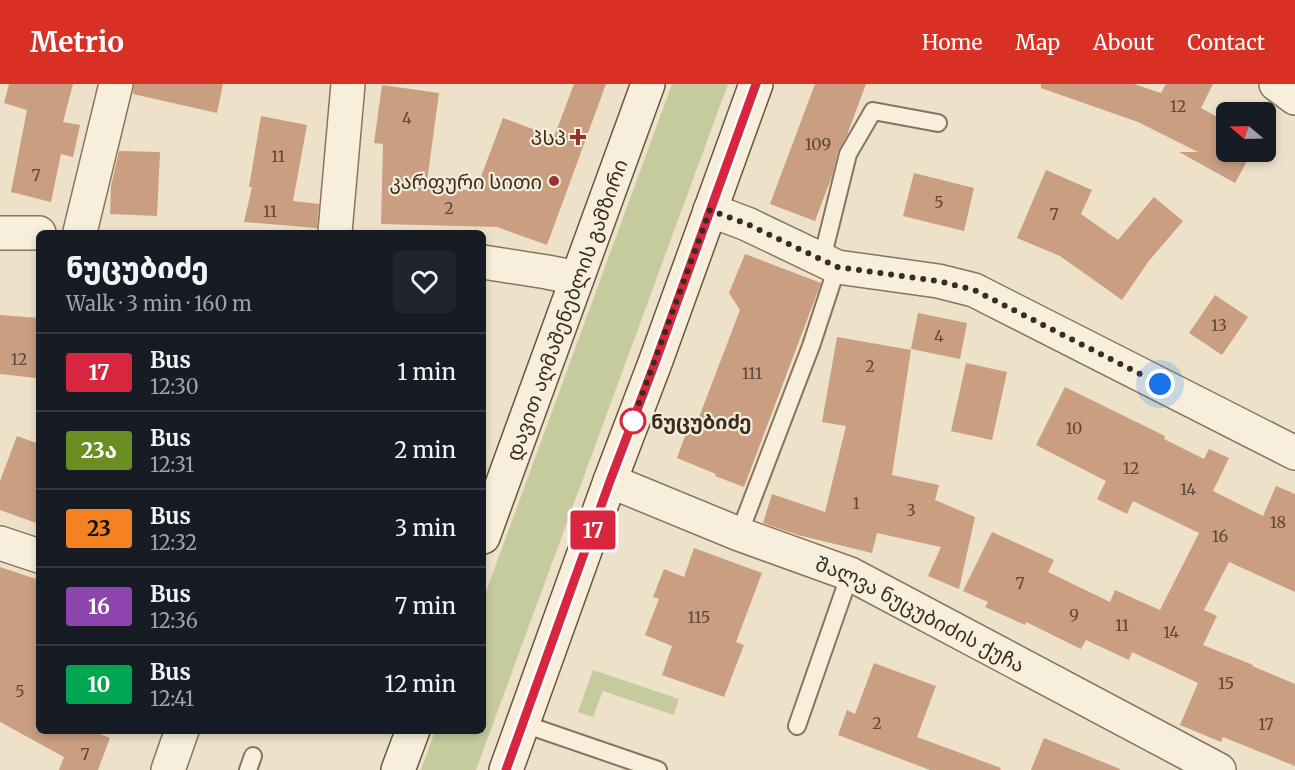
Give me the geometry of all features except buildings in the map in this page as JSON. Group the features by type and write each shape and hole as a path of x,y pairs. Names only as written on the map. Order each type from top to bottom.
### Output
{"street":[{"path":"80,230 116,84"},
{"path":"335,230 348,84"},
{"name":"დავით აღმაშენებლის გამზირი","path":"486,529 648,84"},
{"path":"506,770 756,84"},
{"path":"1276,84 1295,98"},
{"path":"710,210 747,224 829,263 938,281 974,290 1291,442"},
{"path":"0,232 36,233"},
{"path":"486,262 577,278"},
{"name":"შალვა ნუცუბიძის ქუჩა","path":"610,481 739,534 850,574 1219,770"},
{"path":"0,543 36,555"},
{"path":"168,770 181,734"},
{"path":"398,770 412,734"}],"lane":[{"path":"739,534 811,346 829,263 848,154 873,111 938,123"},
{"path":"797,726 850,574"},
{"path":"524,724 658,770"}],"green space":[{"path":"672,84 728,84 476,770 421,770 434,734 486,734 486,592"},
{"path":"593,670 679,699 674,715 603,691 593,717 578,712"}],"bus line":[{"name":"17","path":"506,770 756,84"}],"place":[{"name":"პსპ","path":"578,137"},
{"name":"კარფური სითი","path":"554,181"},
{"name":"ნუცუბიძე","path":"633,421"}],"route":[{"path":"633,421 710,210 747,224 837,267 938,281 974,290 1160,384"}]}
